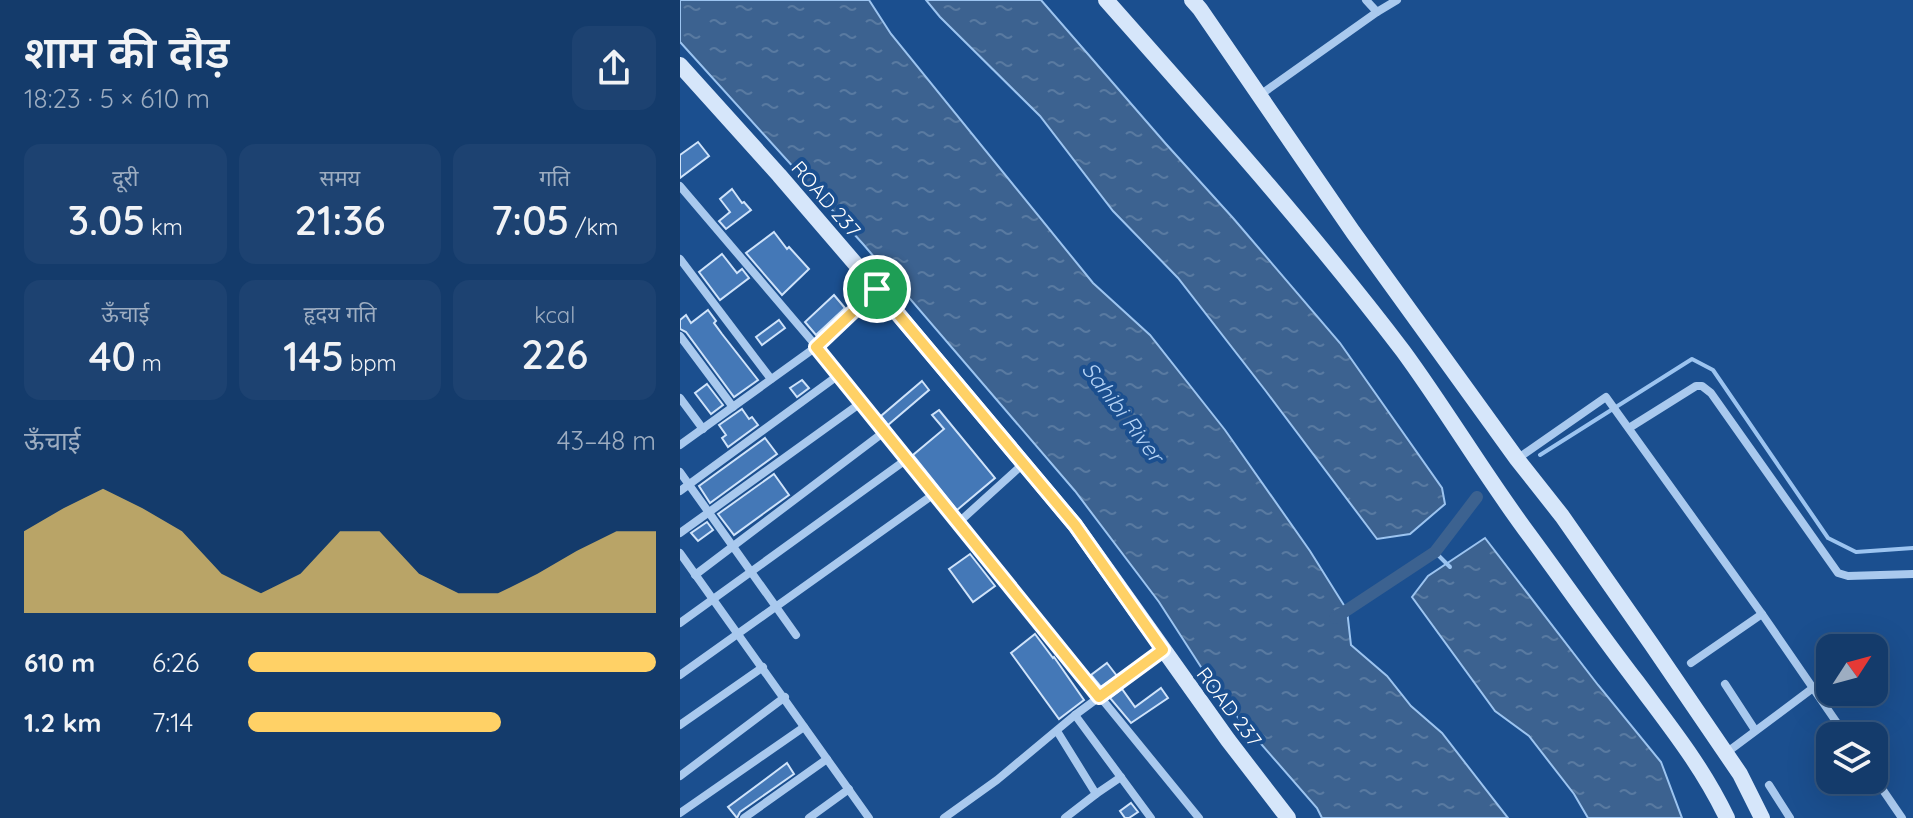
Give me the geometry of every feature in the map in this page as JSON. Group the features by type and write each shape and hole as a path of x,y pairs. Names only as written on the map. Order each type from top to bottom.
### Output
{"street":[{"path":"1106,0 1330,259 1404,354 1501,497 1684,743 1727,818"},
{"path":"1366,0 1377,12"},
{"path":"1260,95 1397,0"},
{"path":"1198,3 1353,232 1517,459 1562,516 1726,753 1762,818"},
{"name":"ROAD 237","path":"680,65 877,289 1075,525 1228,740 1288,818"},
{"path":"680,186 840,374 1199,818"},
{"path":"680,259 771,379"},
{"path":"680,445 816,347 877,289"},
{"path":"680,336 733,407"},
{"path":"680,491 840,374"},
{"path":"1627,424 1696,386 1705,387 1838,573 1848,576 1913,574"},
{"path":"1517,459 1606,397 1836,722"},
{"path":"680,398 703,429"},
{"path":"680,533 862,402"},
{"path":"680,573 693,570 733,545 884,432"},
{"path":"680,623 907,459"},
{"path":"958,523 1023,464"},
{"path":"680,472 796,635"},
{"path":"680,675 934,494"},
{"path":"680,553 869,818"},
{"path":"1691,663 1762,614"},
{"path":"944,818 1163,650"},
{"path":"680,725 763,667"},
{"path":"1725,684 1755,730"},
{"path":"1726,753 1813,688"},
{"path":"680,776 785,697"},
{"path":"1075,715 1151,818"},
{"path":"680,813 804,727"},
{"path":"1057,731 1096,794"},
{"path":"744,818 827,759"},
{"path":"1065,818 1121,777"},
{"path":"1769,785 1790,818"},
{"path":"809,818 849,789"},
{"path":"1886,794 1902,818"}],"water":[{"name":"Sahibi River","path":"680,0 869,0 891,34 1093,283 1150,335 1225,430 1310,551 1347,610 1351,645 1387,676 1411,706 1442,733 1508,818 1322,818 1317,808 1221,698 1159,602 1075,491 863,244 680,42"},
{"path":"926,0 1041,0 1340,343 1442,488 1445,504 1410,534 1377,539 1178,278 1113,211 1040,116"},
{"path":"1485,538 1661,762 1682,818 1588,818 1574,794 1529,736 1495,711 1412,597 1428,576"}],"building":[{"path":"698,142 709,156 680,178 680,155"},
{"path":"732,189 751,210 726,229 719,221 730,212 720,199"},
{"path":"774,232 809,269 782,295 746,253"},
{"path":"722,254 737,273 742,269 749,278 720,300 699,272"},
{"path":"834,295 845,308 816,335 805,322"},
{"path":"708,310 716,321 714,323 758,380 734,397 686,332 680,329 680,320 686,315 691,323"},
{"path":"779,320 785,328 762,345 756,337"},
{"path":"802,380 809,388 797,397 790,388"},
{"path":"922,381 929,390 888,425 881,416"},
{"path":"707,384 723,405 711,414 695,393"},
{"path":"742,409 758,425 728,447 722,438 726,435 719,425"},
{"path":"939,410 995,478 957,510 913,455 944,429 932,415"},
{"path":"765,438 777,454 710,503 699,486"},
{"path":"774,474 789,495 734,535 718,514"},
{"path":"707,522 713,530 698,541 691,533"},
{"path":"970,554 995,586 973,602 949,569"},
{"path":"1035,634 1084,700 1059,719 1011,653"},
{"path":"1107,663 1117,676 1101,687 1091,675"},
{"path":"1161,688 1168,698 1131,723 1110,698 1122,689 1135,707"},
{"path":"787,763 794,774 740,812 737,818 728,807"},
{"path":"1131,803 1138,812 1125,818 1120,811"}],"waterway":[{"path":"1540,455 1692,359 1713,370 1828,538 1856,552 1913,548"},
{"path":"1335,618 1435,552 1477,497"},
{"path":"1435,552 1450,567"}],"route":[{"path":"877,289 1075,525 1163,650 1099,697 816,347 877,289"}]}
